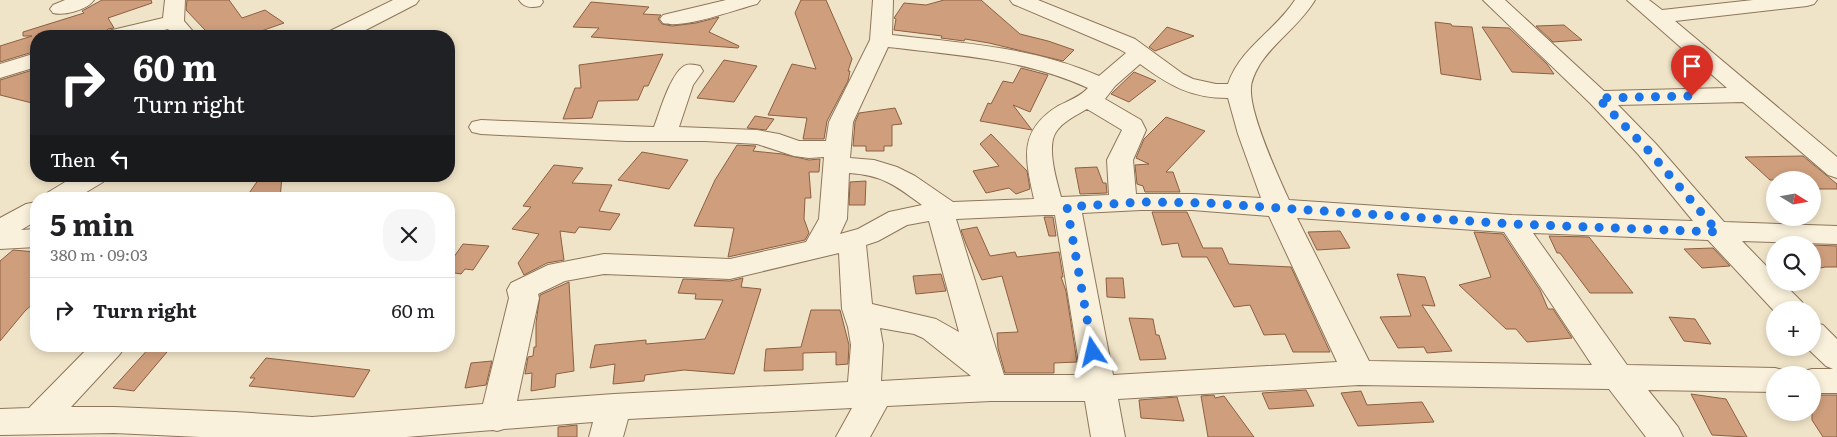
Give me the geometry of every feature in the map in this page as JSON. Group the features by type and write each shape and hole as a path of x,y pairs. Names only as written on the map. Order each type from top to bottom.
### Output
{"street":[{"path":"60,9 84,0"},
{"path":"174,0 179,29"},
{"path":"350,30 409,0"},
{"path":"670,19 685,17 750,0"},
{"path":"815,250 829,229 833,218 841,122 880,40 883,0"},
{"path":"1020,0 1127,44 1175,79 1186,84 1216,91 1238,91"},
{"path":"1305,0 1298,13 1256,55 1245,71 1238,91 1256,151 1279,209 1359,373"},
{"path":"1493,0 1598,98 1647,149 1718,232 1783,301"},
{"path":"1637,0 1837,170"},
{"path":"1658,17 1807,0"},
{"path":"880,40 989,53 1044,64 1078,73 1098,91"},
{"path":"1108,437 1099,388 1058,208 1039,155 1040,138 1051,122 1098,91 1139,54"},
{"path":"0,71 30,62"},
{"path":"664,134 682,84 692,71"},
{"path":"1098,91 1092,102 1132,125 1134,130 1120,160 1123,204"},
{"path":"1598,98 1748,95"},
{"path":"481,127 627,134 705,134 757,137 888,172 912,186 943,211 988,378"},
{"path":"68,192 84,182"},
{"path":"498,418 524,298 522,290 527,286 558,272 588,266 620,264 730,269 852,241 868,235 899,218 943,211 1192,202 1512,224 1837,235"},
{"path":"0,230 30,213"},
{"path":"1512,224 1618,377 1666,437"},
{"path":"0,240 30,238"},
{"path":"852,241 857,309 864,327 871,393 853,437"},
{"path":"857,309 866,315 931,329 949,340 988,378"},
{"path":"1821,341 1837,358"},
{"path":"47,427 104,352"},
{"path":"0,422 47,427 114,420 235,424 310,434 498,418 610,422 988,378 1099,388 1359,373 1766,380"},
{"path":"1821,381 1837,381"}],"building":[{"path":"102,0 151,0 152,3 108,18 114,28 107,30 30,30 30,36 23,36 23,32 84,13 82,11"},
{"path":"187,0 229,0 242,18 265,10 284,23 264,30 205,30 186,10"},
{"path":"801,0 826,0 852,59 848,71 850,71 848,81 827,121 824,139 803,139 807,118 768,115 792,64 816,69 795,13"},
{"path":"944,0 981,0 1020,34 1074,50 1063,61 989,43 941,38 942,36 894,30 896,19 894,18 904,3 926,5"},
{"path":"591,2 649,7 643,14 661,15 658,19 662,24 672,26 696,23 719,17 709,32 739,46 738,48 591,37 599,28 573,27"},
{"path":"1435,22 1451,24 1452,26 1472,27 1481,80 1441,74"},
{"path":"1564,25 1582,40 1553,42 1536,26"},
{"path":"1167,27 1194,36 1155,51 1149,47"},
{"path":"1482,27 1509,28 1547,64 1554,74 1512,72"},
{"path":"30,37 30,53 0,62 0,46"},
{"path":"663,54 648,86 644,86 638,100 598,101 592,118 563,119 575,88 581,88 579,65"},
{"path":"724,60 757,66 734,102 697,98"},
{"path":"1021,68 1048,75 1030,112 1013,105 1032,130 980,121 988,103 991,104 1003,81 1013,83"},
{"path":"30,71 30,102 0,95 0,80"},
{"path":"1134,72 1156,81 1129,102 1111,94"},
{"path":"895,108 902,124 892,125 892,146 884,146 884,151 866,151 866,146 853,146 855,122 859,113"},
{"path":"755,116 774,119 766,130 747,128"},
{"path":"1166,117 1205,131 1166,172 1173,172 1180,192 1145,192 1143,186 1137,184 1135,165 1149,164 1136,158 1144,139"},
{"path":"991,134 1027,171 1030,189 1016,194 1009,188 986,193 973,171 999,166 980,144"},
{"path":"737,145 756,146 753,151 782,154 809,160 820,159 819,172 809,172 811,198 805,198 804,219 809,233 805,240 728,257 734,228 694,226 715,180"},
{"path":"642,152 688,160 669,189 618,180"},
{"path":"1803,156 1837,184 1837,189 1821,189 1821,171 1766,171 1766,176 1745,157"},
{"path":"554,165 583,168 572,183 612,185 599,211 620,214 610,230 579,227 575,233 560,231 564,260 547,263 524,275 518,263 539,234 512,229 531,207 523,206"},
{"path":"1097,167 1103,183 1106,183 1107,193 1080,194 1075,168"},
{"path":"866,181 865,205 849,205 850,182"},
{"path":"257,182 281,182 281,192 250,192"},
{"path":"1152,212 1187,212 1203,248 1222,248 1229,264 1291,267 1330,352 1293,352 1285,334 1264,335 1250,305 1234,307 1207,257 1182,257 1178,243 1162,245"},
{"path":"1044,217 1053,217 1056,236 1049,236"},
{"path":"977,227 990,256 1015,252 1017,257 1059,252 1063,277 1061,277 1066,291 1077,362 1054,363 1054,373 1005,373 998,348 997,333 1018,332 1002,276 982,280 966,244 961,230"},
{"path":"1340,231 1350,248 1317,250 1308,232"},
{"path":"1474,232 1503,234 1540,290 1548,309 1553,309 1572,338 1527,342 1516,329 1506,329 1459,285 1491,277"},
{"path":"1549,236 1589,237 1633,293 1590,293 1560,253 1557,253"},
{"path":"463,244 489,246 473,270 465,269 461,274 455,273 455,255"},
{"path":"1821,245 1837,246 1837,267 1821,268"},
{"path":"1713,248 1730,266 1702,268 1684,249"},
{"path":"13,250 30,251 30,306 0,341 0,261"},
{"path":"941,274 946,291 916,294 913,276"},
{"path":"1397,274 1425,277 1435,306 1422,305 1452,351 1427,353 1424,347 1398,348 1380,317 1411,316"},
{"path":"743,278 741,287 761,289 734,374 684,370 645,375 644,381 613,384 615,364 590,368 595,345 646,340 646,344 705,339 723,300 695,299 696,294 678,293 683,279 730,281"},
{"path":"1106,278 1123,278 1125,298 1107,297"},
{"path":"569,282 574,371 556,374 555,387 531,391 532,373 525,374 528,357 533,356 534,347 536,347 536,323 540,295"},
{"path":"811,310 840,310 849,345 848,364 836,365 836,352 803,353 803,370 764,371 766,349 801,347"},
{"path":"1669,317 1695,319 1711,344 1684,341"},
{"path":"1129,318 1153,319 1156,335 1159,335 1166,359 1140,360"},
{"path":"146,352 167,352 134,391 113,388"},
{"path":"266,358 370,370 354,397 249,386 255,378 250,378"},
{"path":"492,361 486,385 465,388 471,363"},
{"path":"1306,390 1314,406 1269,409 1262,393"},
{"path":"1361,391 1367,405 1422,402 1434,422 1358,426 1341,393"},
{"path":"1691,394 1726,399 1747,437 1712,435"},
{"path":"1214,395 1215,398 1224,396 1254,437 1208,437 1201,396"},
{"path":"1821,395 1837,395 1837,437 1823,437 1813,421 1821,421"},
{"path":"1177,397 1184,421 1141,418 1139,400"},
{"path":"577,425 577,437 558,437 558,427"}],"route":[{"path":"1093,352 1067,207 1141,202 1192,202 1512,224 1718,232 1647,149 1598,98 1692,96"}]}
